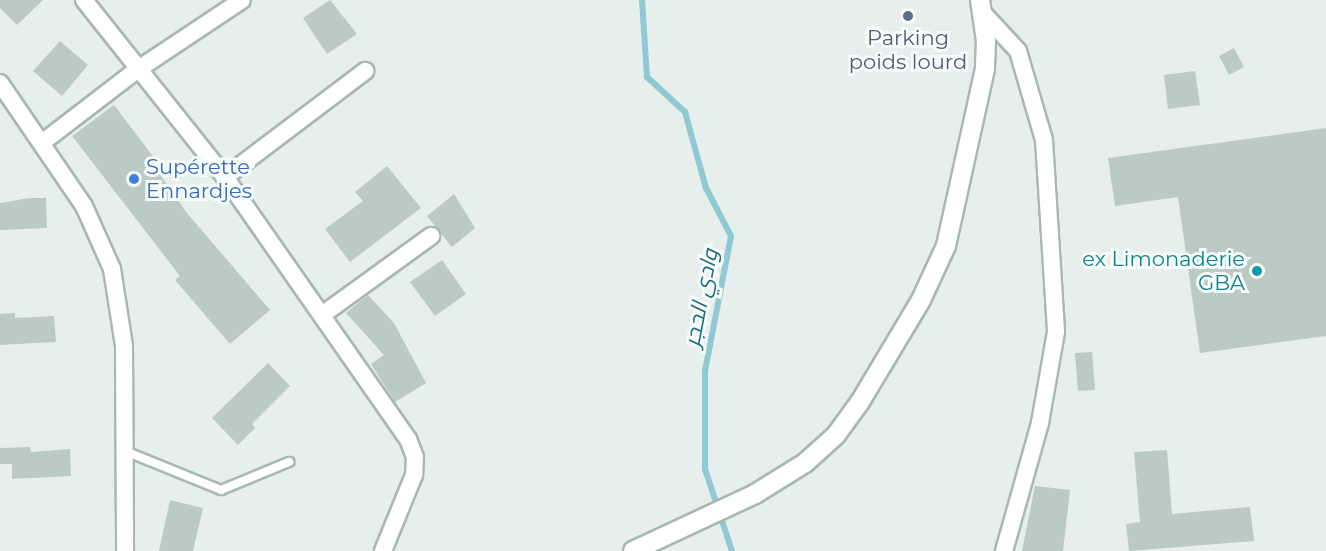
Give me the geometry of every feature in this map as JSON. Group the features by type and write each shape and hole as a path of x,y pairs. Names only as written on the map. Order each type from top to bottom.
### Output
{"main road":[{"path":"633,551 754,494 805,463 836,435 921,300 946,246 960,194 984,68 980,5"}],"street":[{"path":"84,0 137,70 225,177 413,448 414,475 383,551"},
{"path":"43,142 137,70 242,0"},
{"path":"980,5 1018,51 1044,140 1056,332 1040,423 1005,551"},
{"path":"225,177 364,71"},
{"path":"0,82 43,142 84,206 112,269 122,319 125,551"},
{"path":"322,315 431,236"}],"lane":[{"path":"125,451 220,490 288,462"}],"building":[{"path":"0,0 43,0 17,25 0,8"},
{"path":"330,0 357,34 327,54 303,18"},
{"path":"60,41 88,65 62,96 33,71"},
{"path":"1234,48 1244,67 1229,75 1219,56"},
{"path":"1195,71 1200,105 1168,109 1164,75"},
{"path":"114,105 165,172 161,176 187,213 270,310 230,344 175,280 180,276 72,136"},
{"name":"ex Limonaderie GBA","path":"1326,128 1326,336 1200,353 1178,197 1115,206 1108,158"},
{"path":"387,166 421,208 350,262 325,229 363,201 355,192"},
{"path":"454,194 475,228 452,247 427,216"},
{"path":"29,198 46,198 47,228 0,230 0,203"},
{"path":"442,260 466,294 435,316 410,282"},
{"path":"368,295 394,323 426,383 395,402 371,364 384,355 346,313"},
{"path":"15,313 15,318 54,316 56,342 0,345 0,314"},
{"path":"1092,352 1095,390 1078,391 1075,353"},
{"path":"268,363 290,386 252,424 255,428 238,445 212,418"},
{"path":"30,447 31,452 70,449 71,476 12,479 12,464 0,464 0,448"},
{"path":"1167,450 1172,514 1250,507 1254,541 1129,551 1126,524 1140,522 1134,452"},
{"path":"1035,486 1070,490 1063,551 1022,551"},
{"path":"170,500 203,508 193,551 159,551"}],"waterway":[{"name":"وادي الحجر","path":"642,0 647,77 685,112 706,188 731,236 705,371 705,469 732,551"}],"place":[{"name":"Parking poids lourd","path":"908,16"},
{"name":"Supérette Ennardjes","path":"134,179"},
{"name":"ex Limonaderie GBA","path":"1257,271"}]}
